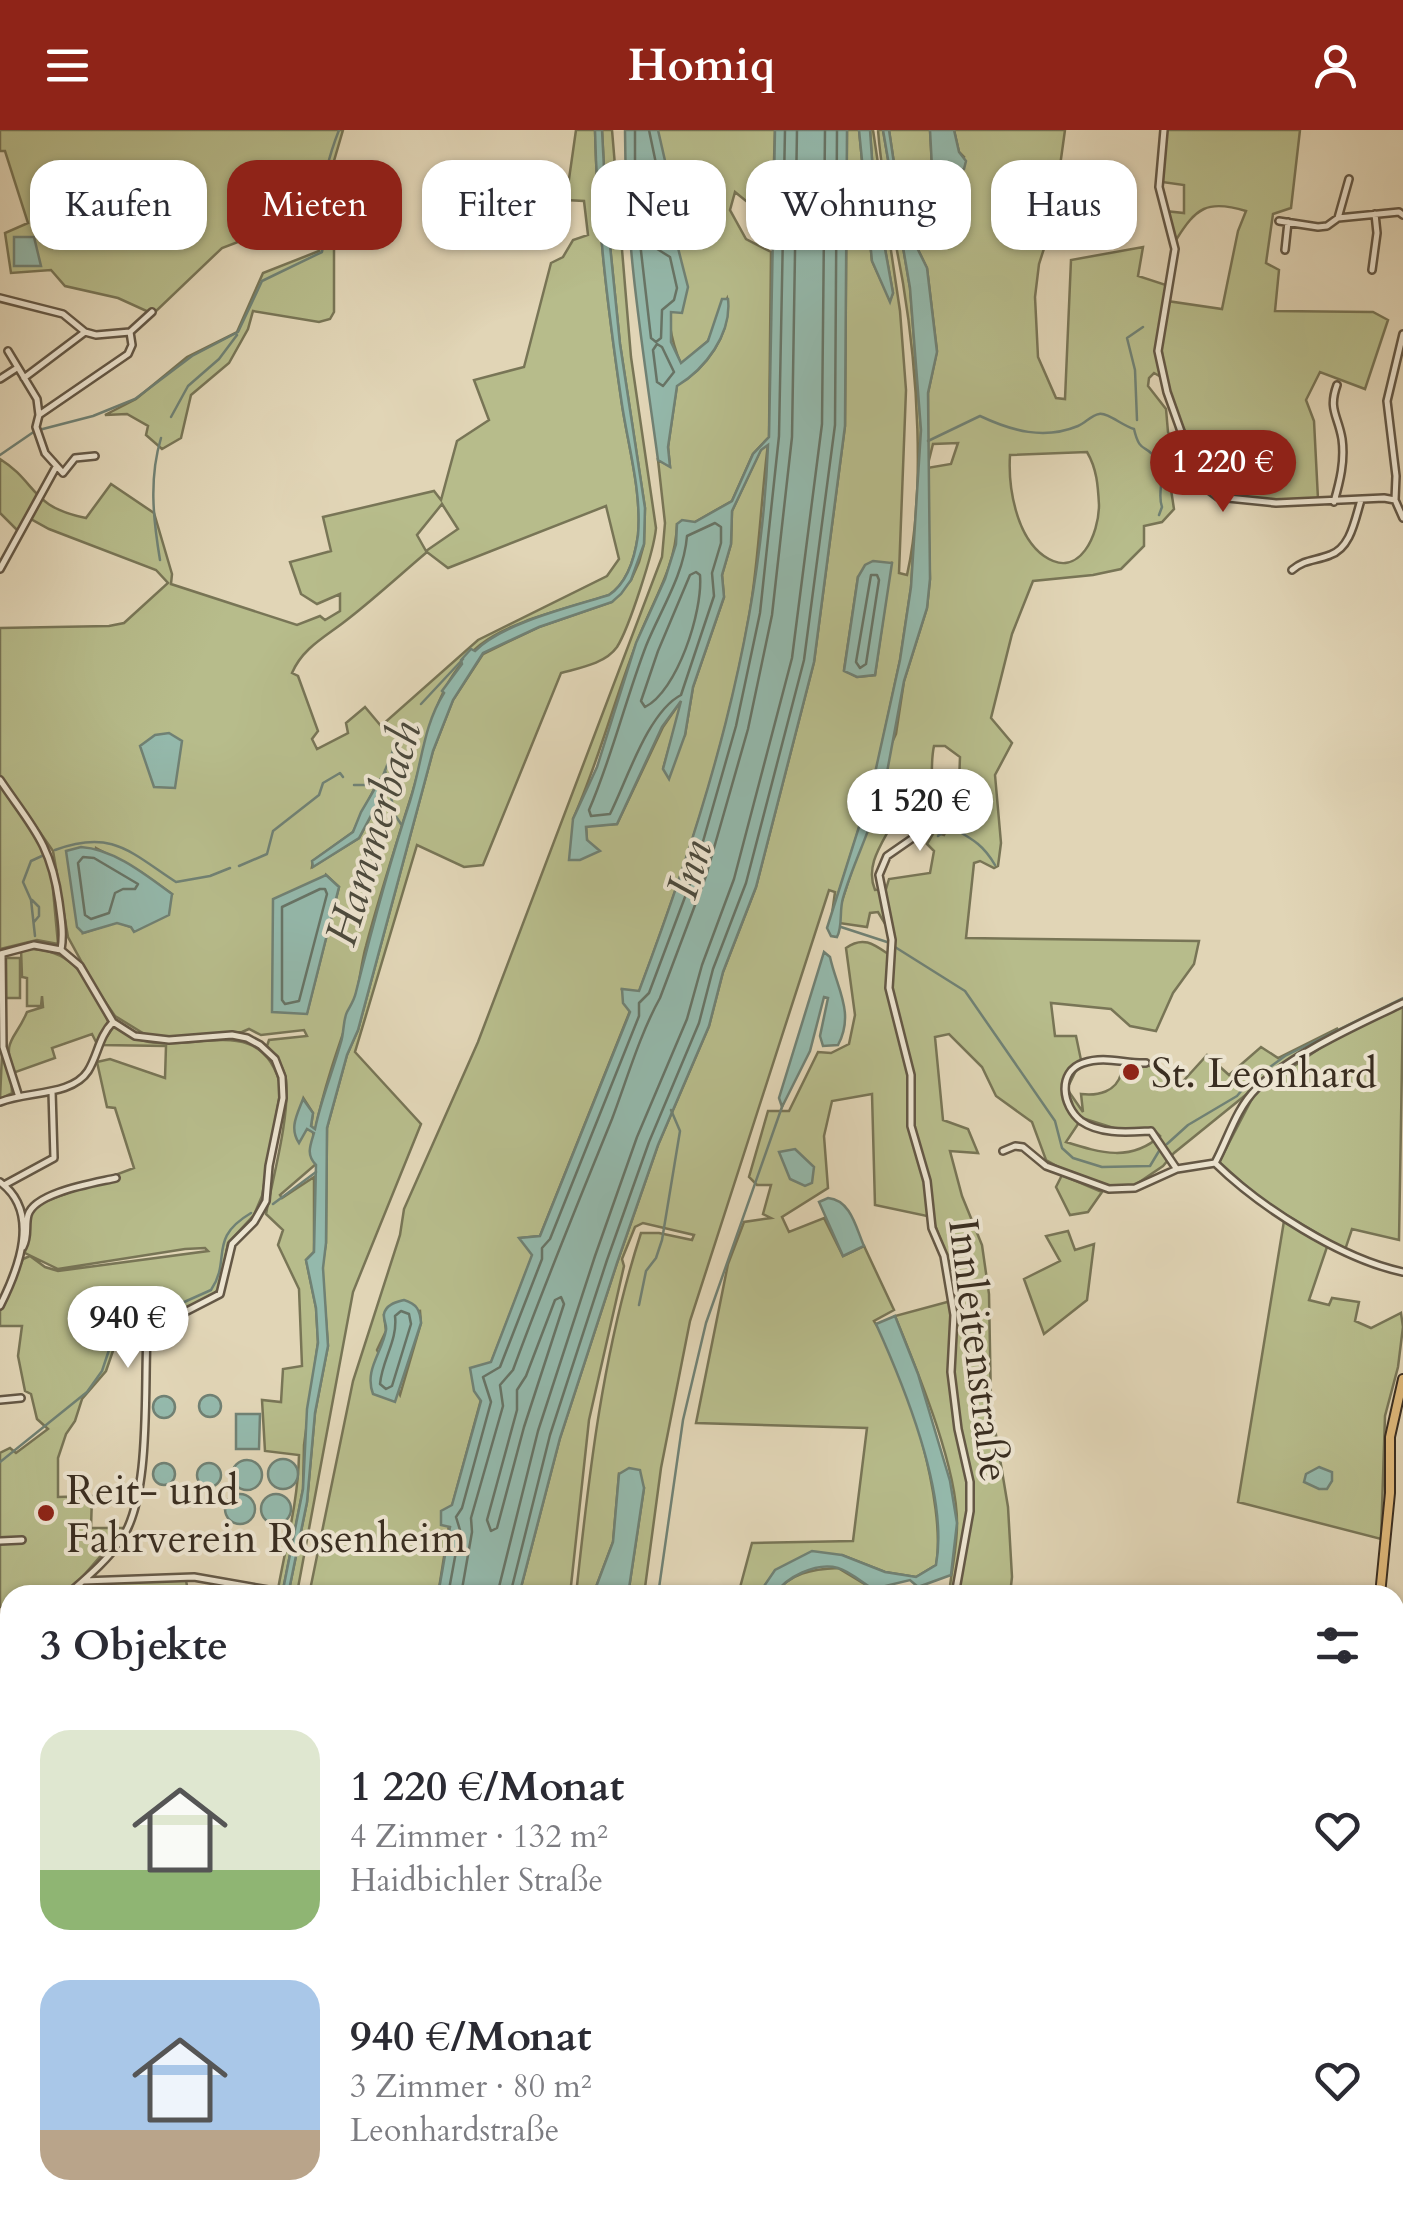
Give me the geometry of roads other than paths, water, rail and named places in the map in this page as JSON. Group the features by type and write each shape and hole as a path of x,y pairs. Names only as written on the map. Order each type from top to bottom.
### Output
{"main road":[{"path":"1381,1585 1390,1493 1390,1437 1403,1379"}],"street":[{"path":"1164,130 1159,187 1174,249 1158,350 1183,437 1210,492 1218,497 1276,503 1395,500"},
{"path":"1338,218 1349,179"},
{"path":"1279,221 1318,227 1338,218 1402,211"},
{"path":"1372,270 1378,232 1374,214"},
{"path":"1285,250 1288,222"},
{"path":"0,298 64,314 85,332 96,335 130,332 152,312"},
{"path":"24,378 85,332"},
{"path":"39,415 128,354 132,345 130,332"},
{"path":"1403,334 1387,401 1395,500 1403,518"},
{"path":"8,350 36,399 37,430 45,453 63,473 75,458 95,456"},
{"path":"0,379 17,368"},
{"path":"1334,502 1343,455 1341,434 1330,403 1337,386"},
{"path":"0,569 56,466"},
{"path":"1292,570 1302,562 1332,555 1341,548 1349,537 1361,500"},
{"path":"0,780 47,848 64,936 61,950"},
{"name":"Innleitenstraße","path":"930,817 924,831 891,852 880,866 880,888 892,942 889,988 911,1076 911,1126 925,1172 932,1228 944,1256 954,1315 951,1372 970,1482 970,1511 957,1585"},
{"path":"18,1094 3,1047 1,954 34,945 61,950 80,966 113,1022 146,1039 232,1035 247,1038 275,1059 282,1078 284,1098 268,1166 266,1201 254,1222 232,1244 220,1294 152,1329 147,1336 139,1498 120,1543 78,1585"},
{"path":"1214,1164 1238,1114 1255,1090 1334,1036 1403,1003"},
{"path":"0,1102 18,1094 70,1086 86,1074 102,1035 113,1022"},
{"path":"1146,1063 1116,1059 1084,1062 1066,1076 1068,1103 1080,1120 1101,1129 1151,1131 1177,1169"},
{"path":"0,1306 14,1278 22,1248 22,1210 16,1195 2,1184 54,1158 52,1091"},
{"path":"1003,1151 1023,1147 1046,1166 1109,1188 1134,1188 1177,1169 1214,1164 1261,1203 1348,1254 1403,1272"},
{"path":"22,1248 27,1242 28,1214 35,1204 47,1196 116,1178"},
{"path":"0,1400 22,1398"},
{"path":"0,1541 22,1540"},
{"path":"83,1580 194,1577 240,1585"}],"water":[{"path":"595,130 602,130 604,160 596,160"},
{"path":"625,130 658,130 665,160 626,160"},
{"path":"775,130 847,130 847,160 774,160"},
{"path":"859,130 870,130 872,160 862,160"},
{"path":"883,130 889,130 893,160 888,160"},
{"path":"930,130 954,130 959,152 965,160 932,160"},
{"path":"14,237 30,237 30,250 37,250 41,266 14,266"},
{"path":"603,250 610,250 620,344 645,508 644,544 631,580 612,602 539,627 483,653 453,700 433,751 358,1030 327,1128 323,1268 328,1346 315,1413 307,1502 290,1585 284,1585 303,1489 307,1409 318,1343 316,1308 306,1260 314,1252 316,1165 310,1150 314,1133 307,1129 299,1143 294,1127 296,1116 303,1099 313,1113 311,1126 315,1129 442,691 471,649 475,651 519,624 609,595 625,577 632,560 637,543 638,501"},
{"path":"631,250 679,250 688,287 682,313 671,312 671,342 681,363 708,341 722,299 728,299 726,325 714,349 677,386 668,447 670,467 658,460"},
{"name":"Inn","path":"773,250 846,250 845,426 814,662 756,887 723,972 709,1026 658,1145 617,1263 560,1438 522,1585 440,1585 450,1527 441,1525 441,1511 452,1505 481,1401 474,1391 470,1368 491,1362 532,1255 519,1238 540,1236 630,1012 623,1003 622,989 639,991 707,791 742,654 763,515 768,445 761,450 732,511 731,544 722,575 724,597 693,687 685,735 669,779 663,769 681,701 662,727 617,824 586,827 587,840 600,851 580,860 569,860 573,819 597,767 636,643 665,579 676,544 677,524 682,520 695,522 732,501 753,454 769,437"},
{"path":"871,250 885,250 893,293 890,302"},
{"path":"904,250 918,250 927,268 937,352 928,393 930,579 927,608 904,681 885,783 878,785 873,782 900,660 911,587 921,430"},
{"path":"873,561 892,563 875,675 857,677 844,671 858,577 865,565"},
{"path":"169,733 182,741 175,788 154,787 140,746 155,735"},
{"path":"381,778 384,791 359,838 313,867 312,861 353,832"},
{"path":"870,792 880,794 843,898 839,933 837,937 831,936 827,928"},
{"path":"81,847 117,858 172,894 169,915 134,932 131,927 117,923 83,933 77,927 66,851"},
{"path":"326,875 339,887 307,1014 272,1012 273,899"},
{"path":"824,952 830,957 843,1001 843,1033 838,1045 823,1046 820,1036 828,998 824,997 810,1051 782,1107 779,1098"},
{"path":"795,1149 814,1167 812,1183 805,1186 790,1179 779,1152"},
{"path":"828,1198 847,1209 864,1246 843,1256 819,1202"},
{"path":"404,1300 417,1308 421,1323 395,1402 373,1394 371,1377 386,1330 385,1311"},
{"path":"895,1316 918,1374 950,1481 957,1523 951,1575 924,1585 910,1580 866,1585 842,1570 820,1567 783,1585 765,1585 775,1570 812,1551 842,1555 885,1572 916,1577 936,1565 936,1507 930,1475 911,1410 876,1324"},
{"path":"210,1395 218,1398 218,1414 210,1417 202,1414 199,1406 202,1398"},
{"path":"164,1396 172,1399 172,1415 164,1418 156,1415 153,1407 156,1399"},
{"path":"236,1414 260,1414 259,1449 236,1449"},
{"path":"283,1459 297,1468 298,1474 289,1488 283,1489 269,1480 268,1474 277,1460"},
{"path":"247,1460 261,1469 262,1475 253,1489 247,1490 233,1481 232,1475 241,1461"},
{"path":"164,1463 172,1466 172,1482 164,1485 156,1482 153,1474 156,1466"},
{"path":"209,1463 221,1475 209,1487 197,1475"},
{"path":"1319,1467 1332,1472 1327,1489 1304,1482 1306,1474"},
{"path":"629,1468 640,1470 644,1488 629,1585 597,1585 613,1542 619,1474"},
{"path":"240,1494 254,1503 255,1509 246,1523 240,1524 226,1515 225,1509 234,1495"},
{"path":"276,1494 290,1503 291,1509 282,1523 276,1524 262,1515 261,1509 270,1495"}],"waterway":[{"path":"0,455 35,431 93,416 135,399 192,356 238,332 262,281 322,252 324,184 339,130"},
{"path":"1137,420 1135,370 1127,338 1143,327"},
{"path":"171,417 188,386 219,359 237,335"},
{"path":"928,441 980,416 1004,426 1040,433 1065,430 1096,415 1106,415 1134,429 1141,446 1160,465 1159,515"},
{"path":"160,560 153,498 161,438"},
{"name":"Hammerbach","path":"421,704 463,659"},
{"name":"Hammerbach","path":"382,778 396,743"},
{"name":"Hammerbach","path":"385,770 395,815 401,824"},
{"name":"Hammerbach","path":"239,866 267,854 273,831 319,795 323,783 340,773 343,777"},
{"name":"Hammerbach","path":"354,785 375,785"},
{"path":"938,836 951,827 981,847 995,865"},
{"path":"55,850 75,844 106,843 133,853 176,882 230,868"},
{"path":"35,936 31,900 23,882 31,861 44,855"},
{"path":"32,900 39,907 34,922"},
{"path":"841,927 887,942 965,991 1055,1121 1062,1148 1073,1158 1102,1167 1150,1166 1159,1151"},
{"path":"1167,1144 1188,1125 1237,1096 1285,1056 1403,998"},
{"path":"659,1585 683,1420 706,1323 783,1104"},
{"path":"639,1305 646,1271 662,1240 680,1131 671,1110"},
{"path":"273,1204 316,1172"},
{"path":"0,1462 87,1392 102,1371 111,1344 124,1329 211,1290 229,1232 251,1213"}],"place":[{"name":"St. Leonhard","path":"1131,1072"},
{"name":"Reit- und Fahrverein Rosenheim","path":"46,1513"}]}
